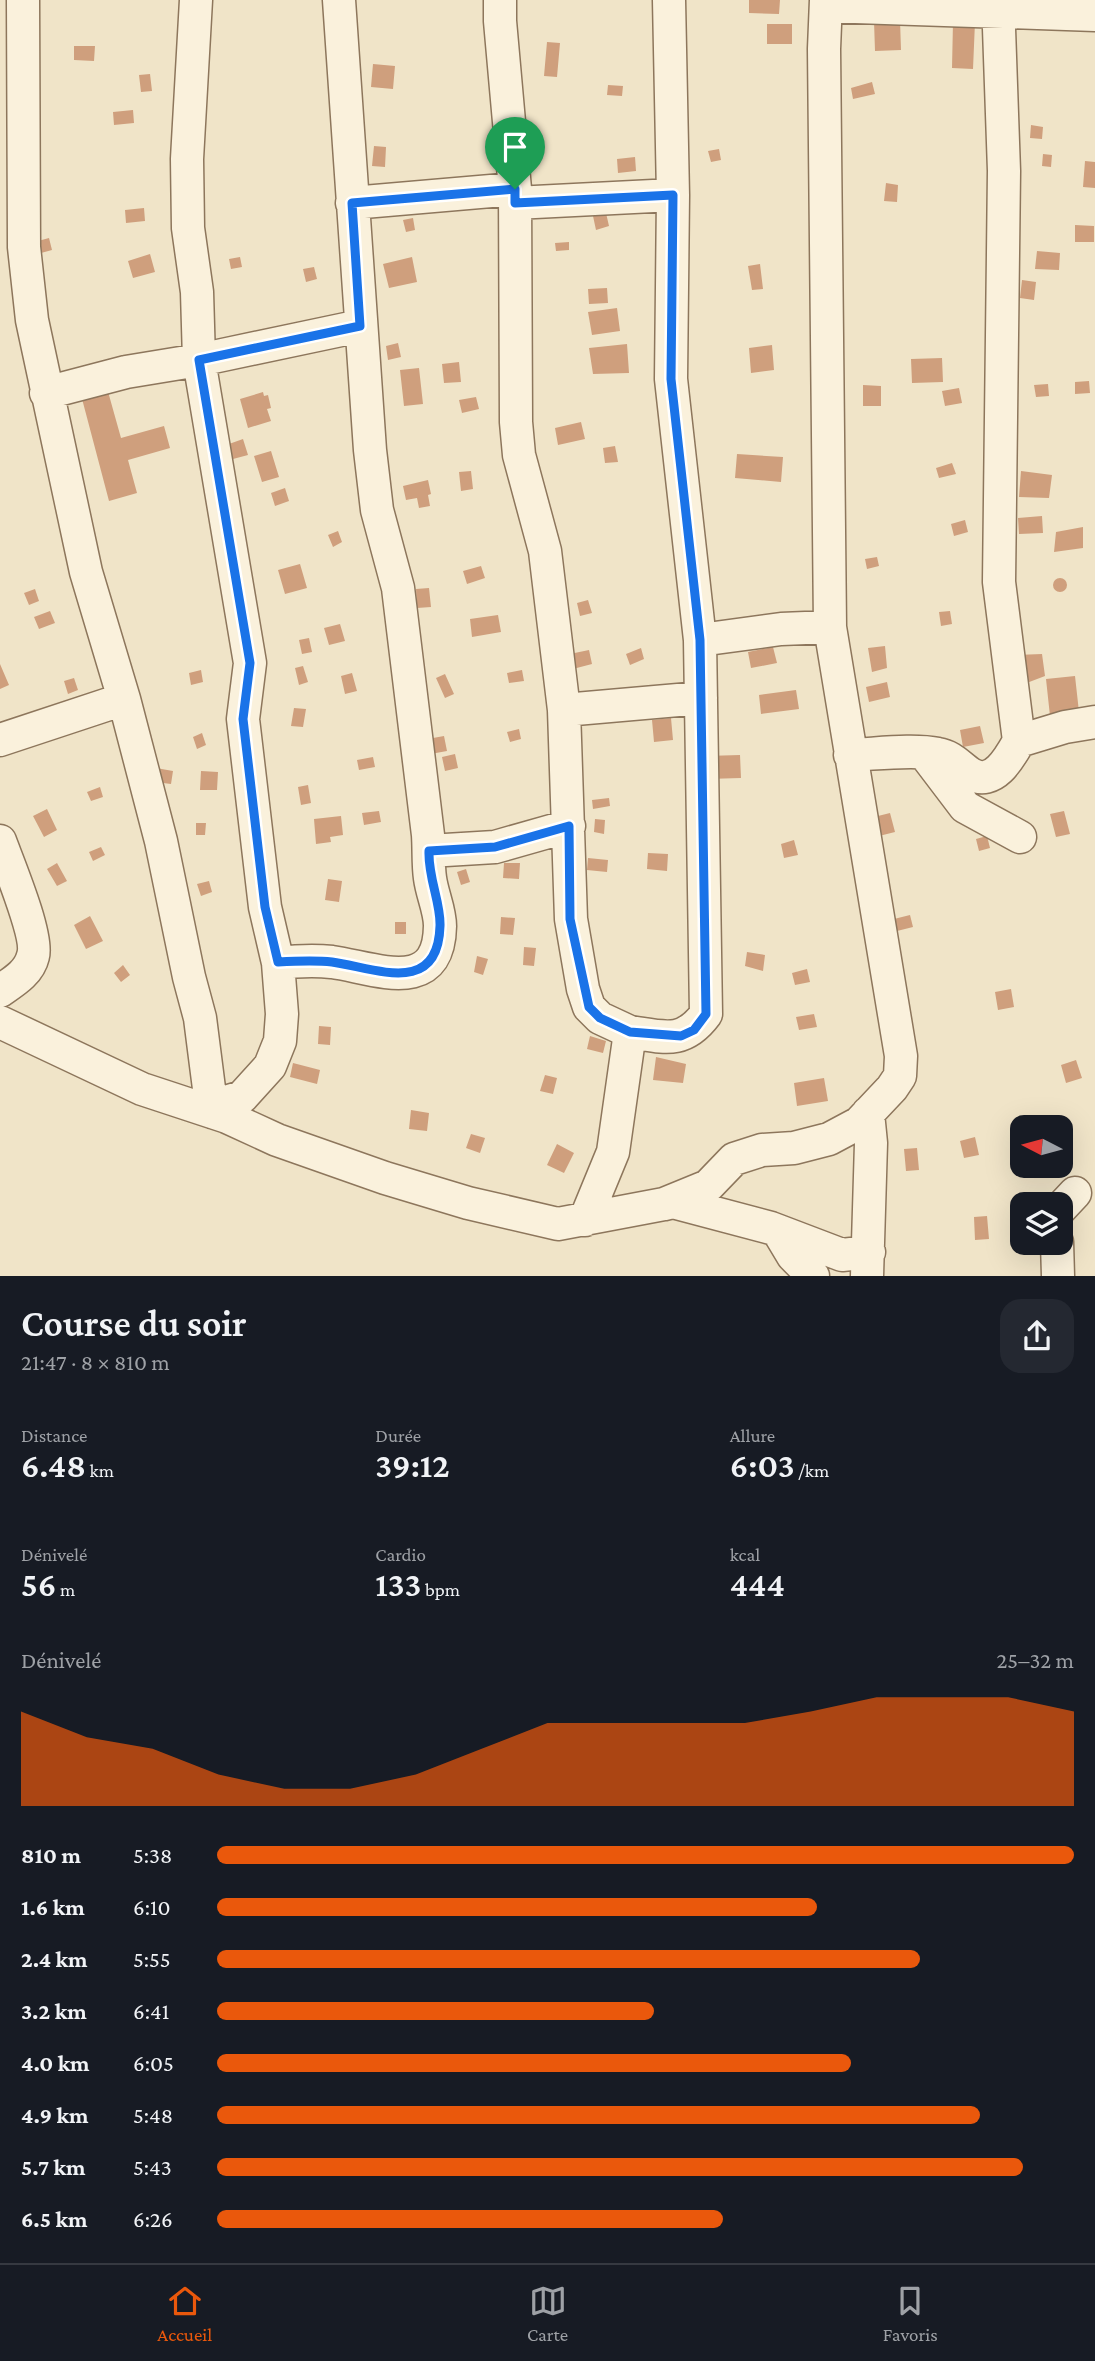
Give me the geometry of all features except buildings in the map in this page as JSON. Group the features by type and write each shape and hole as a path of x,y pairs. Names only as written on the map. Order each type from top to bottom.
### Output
{"street":[{"path":"23,0 12,60 26,283 46,393 86,572 124,699 161,841 200,1018 212,1109"},
{"path":"195,0 187,159 188,229 197,292 199,360 250,663 243,719 265,907 278,962 282,1014 280,1041 275,1056 258,1081 242,1097 212,1109"},
{"path":"278,962 334,962 392,974 425,967 433,959 438,945 440,922 430,880 429,851 398,588 377,510 360,326 339,0"},
{"path":"500,0 499,21 515,196 517,433 519,455 545,551 564,710 570,919 589,1007 600,1018 630,1032 681,1036 694,1030 706,1014 700,640 671,379 673,195 669,0"},
{"path":"664,1204 708,1186 734,1159 762,1150 794,1148 829,1139 859,1123 900,1076 901,1056 870,858 849,755 830,627 824,49 826,3 998,6 1095,15"},
{"path":"849,755 924,753 946,756 972,775 982,777 997,772 1008,761 1019,741 999,582 1004,171 998,6"},
{"path":"352,203 515,196 673,195"},
{"path":"46,393 126,372 199,360 360,326"},
{"path":"700,640 781,629 830,627"},
{"path":"564,710 701,698"},
{"path":"0,740 124,699"},
{"path":"1019,741 1065,727 1095,722"},
{"path":"924,753 965,807 1020,837"},
{"path":"429,851 495,847 569,826"},
{"path":"0,841 33,937 34,955 24,973 0,991"},
{"path":"0,1022 142,1089 212,1109 277,1140 385,1178 468,1203 558,1224 673,1202 778,1231 868,1264 871,1143 868,1113"},
{"path":"585,1220 613,1152 630,1032"},
{"path":"778,1231 793,1256 813,1276"},
{"path":"1057,1255 1058,1276"}],"route":[{"path":"515,189 515,203 673,195 671,379 700,640 706,919 706,1014 694,1030 681,1036 630,1032 600,1018 589,1007 570,919 569,826 495,847 429,851 430,880 440,922 438,945 433,959 425,967 412,971 392,974 371,972 334,962 278,962 265,907 243,719 250,663 199,360 360,326 352,203 515,189"}]}
